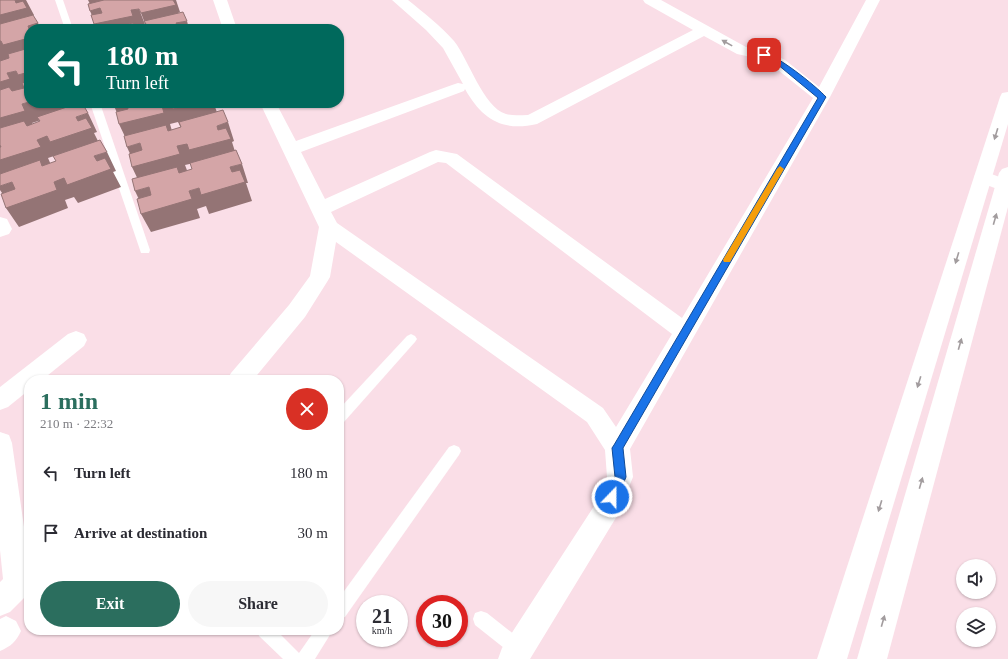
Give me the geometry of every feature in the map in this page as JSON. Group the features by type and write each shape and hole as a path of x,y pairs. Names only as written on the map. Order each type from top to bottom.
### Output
{"street":[{"path":"220,0 228,24"},
{"path":"399,0 448,44 455,53 484,107 494,116 504,120 517,122 531,120 705,30"},
{"path":"650,0 742,51 764,55 779,62 822,97"},
{"path":"670,0 760,48 764,55"},
{"path":"617,448 822,97 873,0"},
{"path":"292,149 458,88"},
{"path":"872,659 1000,176 1008,97"},
{"path":"271,108 325,218 595,415 617,448 620,477 608,508 516,654"},
{"path":"325,218 423,161 436,156 450,158 685,332"},
{"path":"832,659 1000,176"},
{"path":"243,375 297,310 320,276 325,218"},
{"path":"0,224 2,229 0,230"},
{"path":"32,375 76,340"},
{"path":"0,400 24,381"},
{"path":"0,443 16,587"}],"lane":[{"path":"59,0 67,24"},
{"path":"97,108 145,250"},
{"path":"344,413 411,339"},
{"path":"344,604 454,451"},
{"path":"481,619 516,654"},
{"path":"270,635 294,659"},
{"path":"305,659 322,635"}],"building":[{"path":"0,0 15,0 16,3 23,1 27,8 0,15"},
{"path":"104,0 173,0 176,5 141,13 139,9 131,10 133,16 94,24 91,15 102,13 100,8 90,11 88,4"},
{"path":"183,12 187,21 176,24 146,24 144,21"},
{"path":"33,15 38,23 24,24 24,39 3,45 0,41 0,24"},
{"path":"24,49 24,73 18,75 16,71 7,73 10,79 0,82 0,61 9,58 8,54"},
{"path":"9,87 12,91 24,88 24,103 22,104 25,111 0,118 0,90"},
{"path":"64,108 85,108 88,113 76,117 78,121 86,118 92,128 50,142 47,136 37,140 41,147 0,160 0,128 24,121 27,126 40,121 37,117"},
{"path":"163,108 164,113 119,124 116,112 128,109"},
{"path":"223,110 228,122 217,126 218,130 226,128 231,139 189,150 187,144 177,146 180,154 132,167 129,154 142,150 140,143 127,147 124,136 166,125 168,131 181,127 179,122"},
{"path":"100,140 107,152 94,156 97,161 105,158 111,169 67,185 64,178 54,182 57,190 6,208 1,194 15,189 12,182 0,186 0,174 40,160 42,166 56,161 53,156"},
{"path":"236,150 242,164 230,167 232,172 240,170 245,182 201,195 199,188 189,191 192,199 141,214 137,199 151,195 149,187 135,191 132,179 177,167 179,173 192,169 190,163"}],"slow traffic":[{"path":"727,260 780,169"}],"route":[{"path":"612,497 620,477 617,448 822,97 779,62 764,55"}]}
